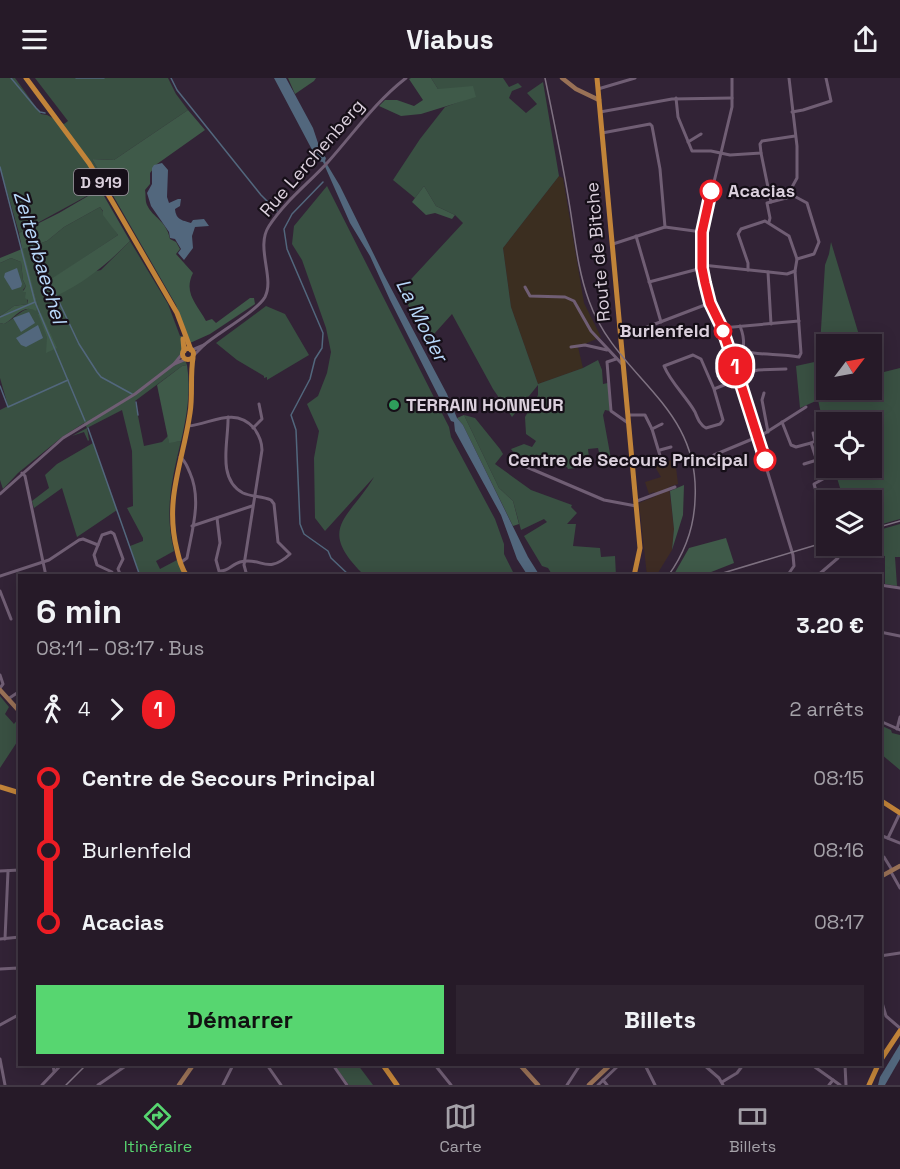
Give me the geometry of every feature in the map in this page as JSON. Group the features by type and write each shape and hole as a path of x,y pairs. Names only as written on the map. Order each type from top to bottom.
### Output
{"main road":[{"name":"D 919","path":"26,78 89,163 165,293 180,326 189,355 192,397 188,426 173,489 171,517 180,563 186,574"},
{"name":"Route de Bitche","path":"597,78 640,548 634,574"},
{"path":"0,787 18,792"},
{"path":"882,801 900,813"},
{"path":"882,1060 900,1030"},
{"path":"384,1066 397,1085"},
{"path":"868,1085 878,1066"}],"street":[{"name":"Rue Lerchenberg","path":"0,494 63,438 135,394 264,299 267,287 264,251 267,229 376,106 406,78"},
{"path":"562,78 584,92 598,95 635,78"},
{"path":"732,78 733,98 702,232 702,266 710,303 722,328 739,377 794,559 793,568 788,574"},
{"path":"786,198 798,178 789,78"},
{"path":"792,112 831,101 826,78"},
{"path":"600,112 676,98 733,98"},
{"path":"676,98 678,117 692,151 730,155 760,153"},
{"path":"602,133 650,124 652,126 660,168 665,227"},
{"path":"688,142 701,134"},
{"path":"771,202 763,172 760,144 762,141 795,136"},
{"path":"768,222 770,218 766,205 771,202 794,196 807,203 819,242 814,254 797,259"},
{"path":"743,351 763,355 799,357 801,353 795,271 797,259 789,236 765,221 741,229 738,234 748,263 748,270"},
{"path":"613,244 665,227 702,232"},
{"path":"636,236 661,322"},
{"path":"649,282 702,266 787,274 795,271"},
{"path":"768,272 771,325"},
{"path":"525,287 530,296 565,297 574,301 591,330 623,365"},
{"path":"621,337 710,303"},
{"path":"722,328 799,321"},
{"path":"735,366 743,351 744,342 740,326"},
{"path":"571,347 585,345 608,350"},
{"path":"693,355 701,359 714,389 723,420 720,424 704,428 682,393 668,376 664,366 693,355"},
{"path":"616,359 607,363 611,411 628,423"},
{"path":"714,389 758,370 786,369"},
{"path":"764,393 762,400 768,432"},
{"path":"253,428 262,419 259,404"},
{"path":"707,462 714,455 768,432 806,406"},
{"path":"628,415 645,415 660,450 661,459"},
{"path":"217,518 220,543 216,560 219,571 224,571 244,561 273,566 281,563 290,554 278,542 274,504 267,498 254,497 239,491 233,485 225,456 228,417"},
{"path":"188,426 228,417 243,420 259,437 262,450 244,561 247,574"},
{"path":"782,422 791,445 796,447 815,441 813,433"},
{"path":"652,429 662,424"},
{"path":"811,443 816,455"},
{"path":"660,450 671,447"},
{"path":"180,457 184,460 195,489 196,502 187,558 180,563"},
{"path":"804,464 816,461"},
{"path":"515,462 600,499 636,503 675,487"},
{"path":"22,473 46,574"},
{"path":"816,491 814,484 823,478"},
{"path":"192,526 252,506"},
{"path":"105,533 114,534 123,559 118,569 112,574 97,565 94,555 105,533"},
{"path":"0,576 54,557 79,540 83,539 98,545"},
{"path":"820,574 838,558"},
{"path":"118,569 120,574"},
{"path":"882,585 900,588"},
{"path":"0,591 11,619"},
{"path":"882,632 900,636"},
{"path":"0,675 3,684 0,689 18,710"},
{"path":"8,699 18,692"},
{"path":"882,722 898,730 900,717"},
{"path":"888,838 900,813"},
{"path":"882,836 900,843"},
{"path":"882,856 900,888"},
{"path":"882,876 900,866"},
{"path":"0,871 18,870"},
{"path":"5,939 8,871"},
{"path":"0,939 18,937"},
{"path":"882,956 900,952"},
{"path":"0,969 18,968"},
{"path":"882,1003 886,1016 900,1030"},
{"path":"0,1025 18,1015"},
{"path":"0,1059 5,1085"},
{"path":"53,1066 54,1071"},
{"path":"42,1085 60,1066"},
{"path":"98,1085 126,1066"},
{"path":"179,1085 192,1066"},
{"path":"223,1085 232,1066"},
{"path":"268,1066 281,1085"},
{"path":"334,1066 347,1085"},
{"path":"436,1066 451,1085"},
{"path":"521,1066 538,1085"},
{"path":"567,1085 579,1066"},
{"path":"589,1085 609,1066"},
{"path":"598,1085 618,1066"},
{"path":"646,1066 655,1085"},
{"path":"705,1066 723,1083 742,1066"},
{"path":"813,1066 840,1085"},
{"path":"845,1066 846,1085"},
{"path":"603,1080 607,1085"},
{"path":"829,1085 833,1080"}],"shaded area":[{"path":"559,176 563,178 584,303 601,337 578,347 583,368 538,384 511,307 503,248"},
{"path":"675,459 678,484 669,487 674,529 672,550 657,574 647,574 639,503 656,496 654,492 649,494 645,482 661,477 654,465"}],"green space":[{"path":"0,78 15,78 41,114 64,124 68,121 35,78 168,78 188,110 114,160 92,159 107,185 19,233 0,167"},
{"path":"288,78 316,78 295,94"},
{"path":"431,78 503,78 509,87 518,83 522,87 512,91 509,98 526,113 537,104 527,93 543,82 559,176 503,248 511,307 538,384 583,368 598,360 602,370 603,384 608,383 610,411 605,410 603,415 611,459 601,461 598,448 588,449 590,466 568,469 517,457 511,449 524,444 532,447 536,441 526,434 525,417 538,395 538,385 512,417 493,389 452,314 426,343 401,290 463,223 455,215 436,206 424,186 415,198 393,180 445,107 464,100 438,89"},
{"path":"431,78 438,89 473,86 476,97 421,114 401,116 379,106 385,100 397,100 414,106 423,100 409,79"},
{"path":"188,110 205,130 157,164 150,173 150,184 145,190 146,203 163,223 170,239 176,242 180,249 176,254 193,273 190,280 190,292 206,321 212,319 216,323 250,298 254,298 255,304 210,334 190,343 176,305 92,159 114,160"},
{"path":"327,186 449,427 451,437 495,519 504,544 504,554 514,574 363,574 350,560 339,535 341,524 347,514 374,477 325,531 315,518 314,458 319,431 307,404 318,396 327,373 331,352 326,328 302,260 292,244 294,226"},
{"path":"424,186 436,206 455,215 452,219 435,213 426,215 412,202"},
{"path":"100,189 130,241 96,272 56,296 48,281 118,235 103,215 103,211 100,207 64,227 47,241 23,249 38,306 36,311 23,310 4,324 0,323 0,316 14,306 28,304 28,300 25,298 26,292 23,292 26,286 21,262 11,258 0,263 0,258 22,249 19,233"},
{"path":"100,207 118,235 49,281 101,270 130,241 168,304 183,341 182,351 173,364 185,360 187,365 182,366 135,401 144,446 162,442 168,436 169,442 181,441 169,509 174,551 156,561 160,569 177,560 183,574 139,574 130,546 143,541 143,538 127,508 133,506 132,451 122,410 87,428 84,423 62,437 18,473 3,489 0,480 0,410 8,406 0,378 0,323 4,324 22,311 38,306 22,249 47,241 64,227"},
{"path":"831,242 859,334 821,334 825,265"},
{"path":"11,258 21,262 26,286 23,290 26,292 28,304 14,306 0,316 0,263"},
{"path":"266,306 285,314 309,355 267,380 267,377 264,378 237,360 216,343"},
{"path":"41,313 57,348 46,353 47,337 38,314"},
{"path":"816,362 816,400 818,400 800,408 796,366"},
{"path":"187,365 188,403 181,441 169,443 157,385 182,366"},
{"path":"900,368 900,519 882,524 882,490 841,490 837,478 882,478 882,412 821,412 818,400 882,400 882,372"},
{"path":"464,415 475,418 500,449 503,454 495,464 531,490 572,505 571,507 577,513 567,524 576,524 573,546 600,548 601,557 615,556 616,574 552,574 548,568 542,566 524,536 547,522 544,519 521,530 513,501 499,488"},
{"path":"464,415 499,488 513,501 519,524 513,526 463,425 457,418"},
{"path":"87,428 88,441 84,432 72,436"},
{"path":"93,443 117,510 77,537 62,488 34,508 32,501 49,488 45,475 57,464"},
{"path":"684,485 683,515 672,550 674,529 670,491"},
{"path":"900,524 900,557 895,557 897,586 885,584 882,529"},
{"path":"726,538 734,563 706,574 674,574 689,548"},
{"path":"0,696 9,707 5,714 14,724 18,719 18,741 0,768"},
{"path":"882,726 891,730 892,733 900,735 900,770 882,755"},
{"path":"335,1066 359,1066 373,1085 349,1085"}],"water":[{"path":"274,78 286,78 313,128 321,152 326,158 325,161 340,186 528,557 539,574 527,574 517,559 501,515 455,431 454,422 451,421 370,256 350,223 323,162 318,161"},
{"path":"162,163 168,170 167,197 169,203 181,199 180,206 175,209 178,217 191,223 193,220 204,219 209,226 195,227 192,236 193,248 184,260 178,253 181,249 175,239 170,238 169,232 151,206 147,193 152,184 152,168"},
{"path":"17,268 22,284 21,287 12,290 4,277 5,273"},
{"path":"29,312 35,323 21,332 13,318"},
{"path":"38,325 43,338 26,347 21,345 16,338"},
{"path":"900,1044 900,1059 885,1085 878,1085 880,1077"}],"waterway":[{"path":"11,78 36,108 45,113"},
{"path":"76,78 104,78"},
{"path":"171,78 177,90 261,195 277,211"},
{"name":"Zeltenbaechel","path":"0,167 35,302 85,421"},
{"path":"323,182 292,214 284,229 287,249 323,333 322,348 315,359 310,379 291,415 296,430 300,524 304,534 328,551 331,558 348,574"},
{"path":"32,245 79,344 97,372 101,377 132,394"},
{"path":"0,317 35,302"},
{"path":"0,386 8,407 68,380"},
{"path":"136,402 138,415"},
{"name":"Zeltenbaechel","path":"88,428 139,574"}],"railway":[{"path":"545,78 579,267 589,301 602,328 618,352 671,415 685,439 693,467 695,500 693,521 679,559 669,574"},
{"path":"882,526 900,521"},
{"path":"720,574 816,545"},
{"path":"66,1085 85,1066"}],"bus line":[{"name":"1","path":"711,191 702,232 702,268 705,283 765,460"}],"place":[{"name":"Acacias","path":"711,191"},
{"name":"Burlenfeld","path":"723,331"},
{"name":"TERRAIN HONNEUR","path":"394,405"},
{"name":"Centre de Secours Principal","path":"765,460"}],"water label":[{"name":"La Moder","path":"422,320"}]}
